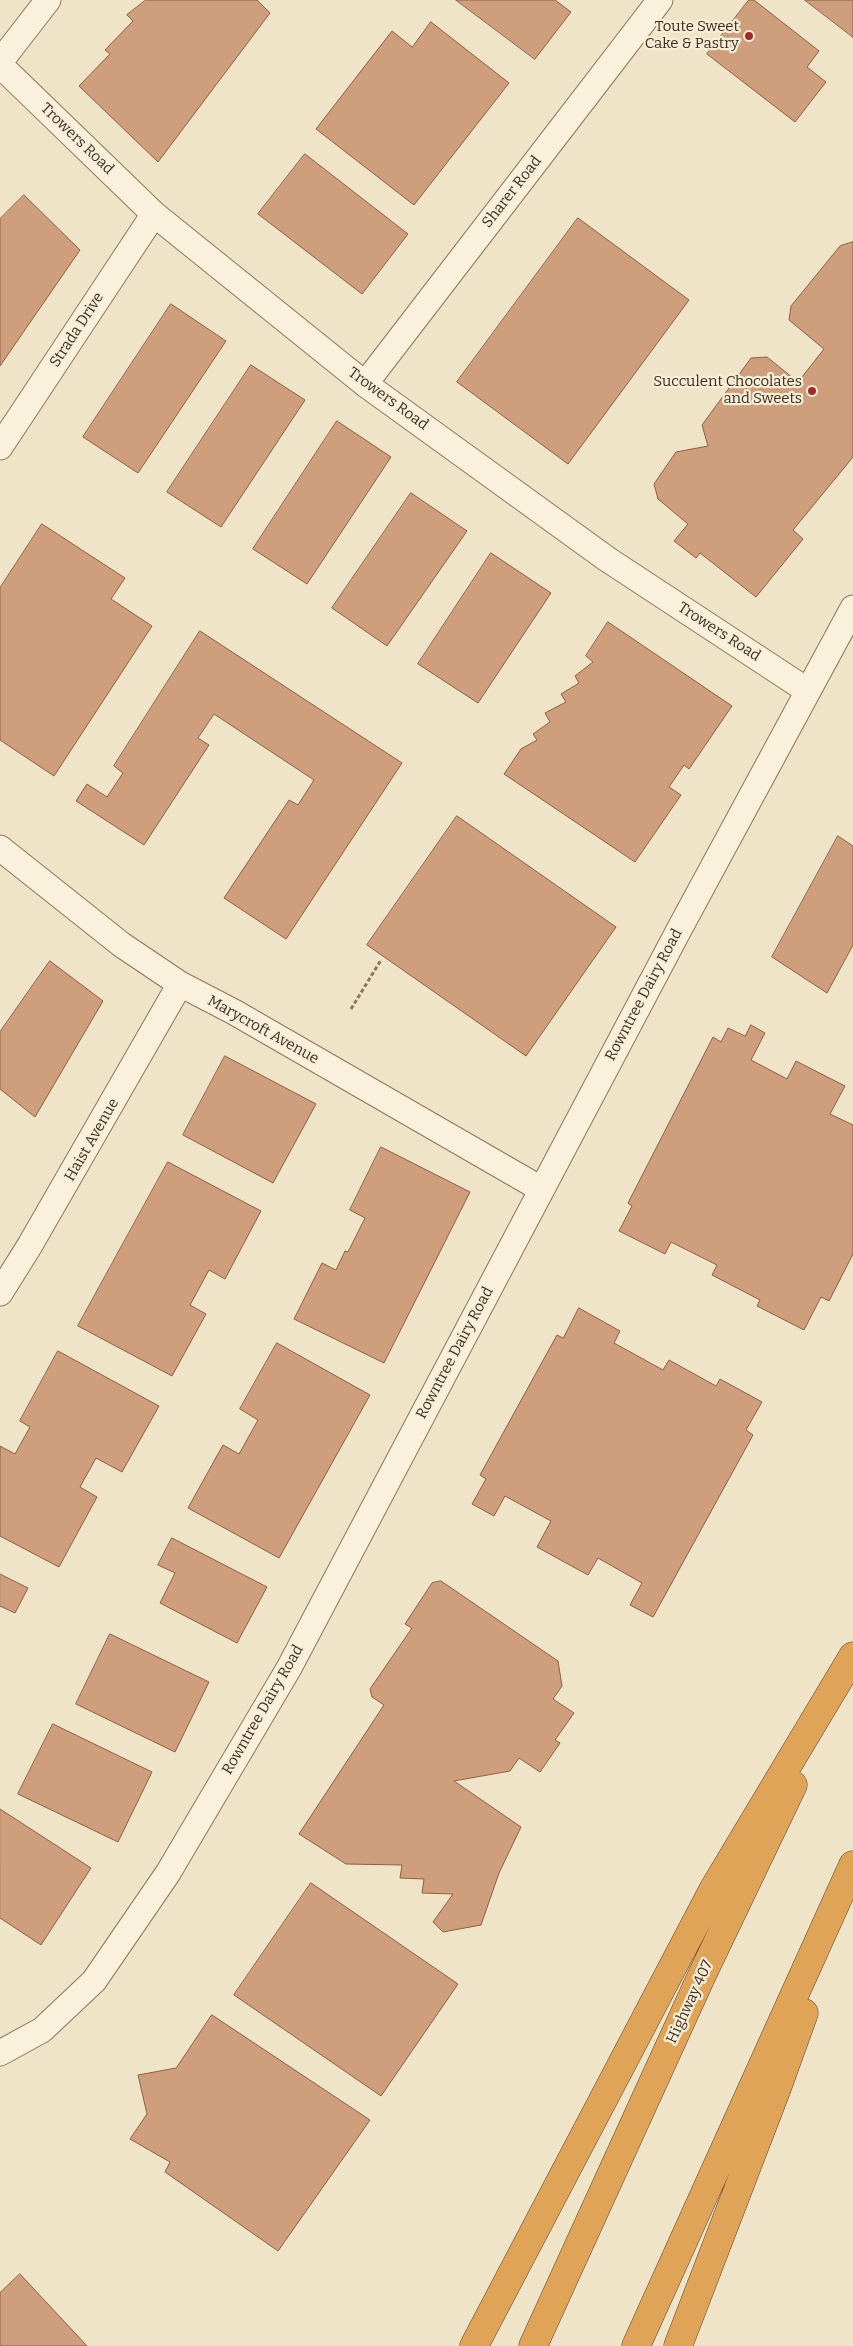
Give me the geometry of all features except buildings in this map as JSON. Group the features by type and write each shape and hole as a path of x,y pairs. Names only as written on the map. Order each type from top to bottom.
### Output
{"highway":[{"path":"474,2346 713,1890 853,1658"},
{"name":"Highway 407","path":"533,2346 702,1975 853,1658"},
{"path":"636,2346 853,1865"},
{"path":"678,2346 777,2088 853,1871"}],"street":[{"path":"0,63 48,0"},
{"name":"Sharer Road","path":"365,384 660,0"},
{"name":"Trowers Road","path":"0,63 154,214 365,384 607,559 808,691"},
{"name":"Strada Drive","path":"0,447 154,214"},
{"name":"Rowntree Dairy Road","path":"0,2053 42,2030 94,1981 168,1874 289,1668 541,1189 853,608"},
{"name":"Marycroft Avenue","path":"0,848 122,945 180,984 234,1012 541,1189"},
{"name":"Haist Avenue","path":"0,1293 30,1245 180,984"}],"path":[{"path":"351,1009 381,960"}],"place":[{"name":"Toute Sweet Cake & Pastry","path":"749,36"},
{"name":"Succulent Chocolates and Sweets","path":"812,391"}]}
